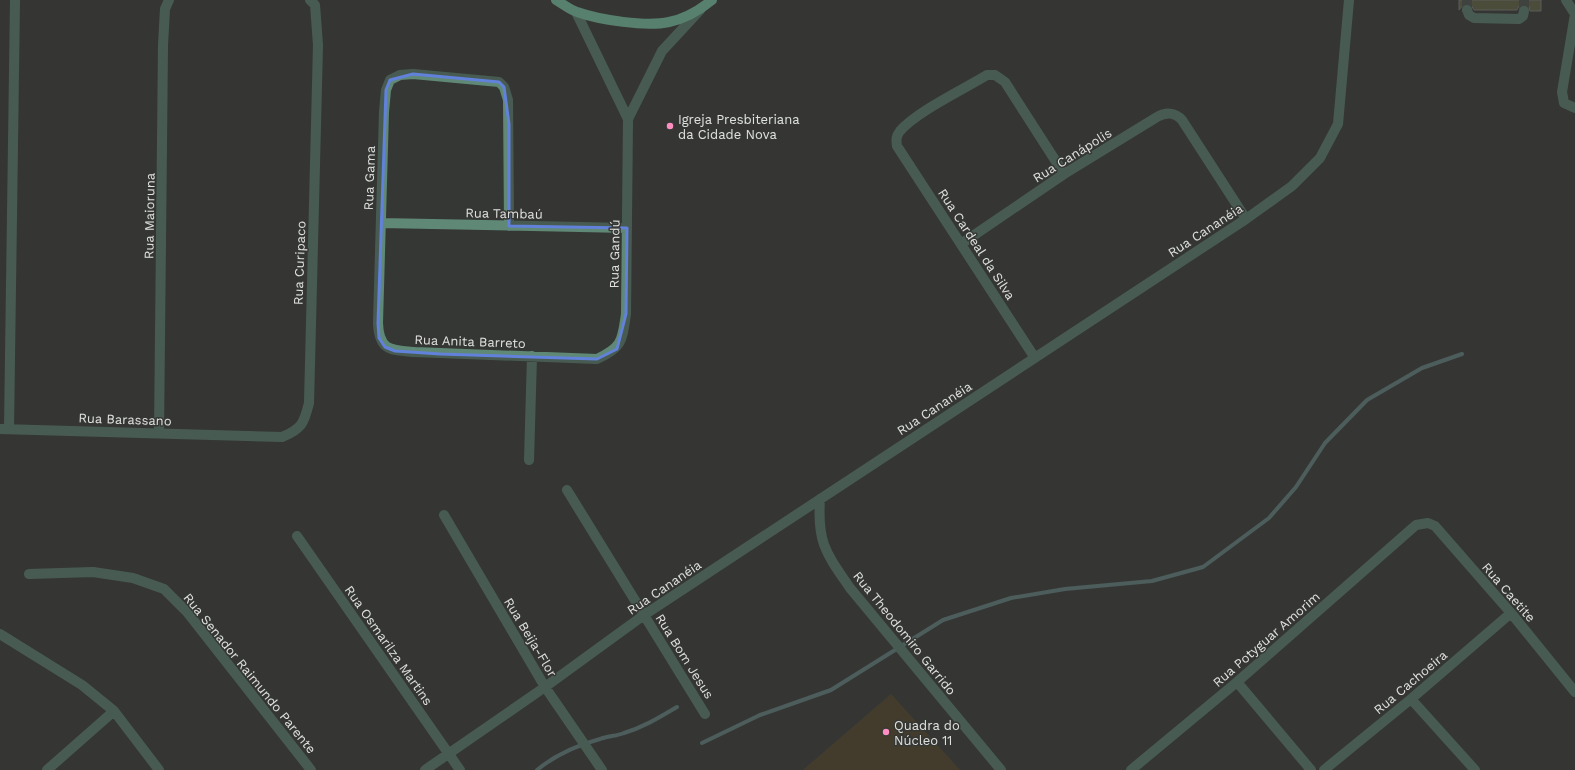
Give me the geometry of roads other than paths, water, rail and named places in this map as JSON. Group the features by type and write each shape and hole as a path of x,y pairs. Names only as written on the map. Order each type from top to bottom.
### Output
{"main road":[{"path":"556,0 576,12 605,20 631,23 668,22 700,10 712,0"}],"street":[{"path":"5,429 15,0"},
{"name":"Rua Maioruna","path":"159,433 163,45 165,9 169,0"},
{"name":"Rua Curipaco","path":"250,436 282,437 296,431 304,420 309,403 318,45 315,5 310,0"},
{"name":"Rua Cananéia","path":"425,770 546,687 644,615 1246,219 1292,186 1320,158 1338,124 1349,0"},
{"path":"1566,0 1575,14 1562,92 1564,103 1575,108"},
{"name":"Rua Gandú","path":"579,358 597,359 606,355 617,349 622,336 626,314 628,119 662,51 700,10"},
{"path":"1467,10 1469,15 1474,18 1520,19 1523,16 1524,10"},
{"name":"Rua Gandú","path":"576,12 628,119"},
{"name":"Rua Gama","path":"378,324 386,90 390,80 400,75 413,74 499,82 504,87 508,100 509,124 509,226"},
{"name":"Rua Cardeal da Silva","path":"1035,358 897,146 896,138 900,131 907,125 987,75 995,75 1005,82 1064,174"},
{"name":"Rua Canápolis","path":"961,244 1064,174 1162,114 1173,113 1178,116 1193,137 1246,219"},
{"name":"Rua Tambaú","path":"381,223 627,228"},
{"name":"Rua Anita Barreto","path":"378,324 379,338 385,346 395,351 579,358"},
{"path":"529,460 532,356"},
{"name":"Rua Barassano","path":"5,429 250,436"},
{"name":"Rua Bom Jesus","path":"567,490 705,714"},
{"name":"Rua Theodomiro Garrido","path":"820,499 819,517 821,538 828,556 850,588 1001,770"},
{"name":"Rua Beija-Flor","path":"444,515 546,687 602,770"},
{"name":"Rua Caetite","path":"1416,526 1428,523 1435,526 1511,613 1575,692"},
{"name":"Rua Potyguar Amorim","path":"1131,770 1237,682 1416,526"},
{"name":"Rua Osmarilza Martins","path":"297,536 460,770"},
{"name":"Rua Senador Raimundo Parente","path":"29,574 93,572 133,578 164,589 187,612 311,770"},
{"name":"Rua Cachoeira","path":"1324,770 1411,699 1511,613"},
{"path":"0,634 82,685 114,711 159,770"},
{"path":"1237,682 1311,770"},
{"path":"1411,699 1475,770"},
{"path":"47,770 114,711"}],"waterway":[{"path":"702,743 760,715 831,690 943,620 1011,598 1065,589 1152,581 1203,567 1269,518 1296,487 1325,443 1367,400 1422,368 1462,354"},
{"path":"537,770 551,760 575,748 592,741 638,728 652,722 677,707"}],"tunnel":[{"path":"1467,0 1467,10"},
{"path":"1524,0 1524,11"}],"place":[{"name":"Igreja Presbiteriana da Cidade Nova","path":"670,126"},
{"name":"Quadra do Núcleo 11","path":"886,732"}]}
